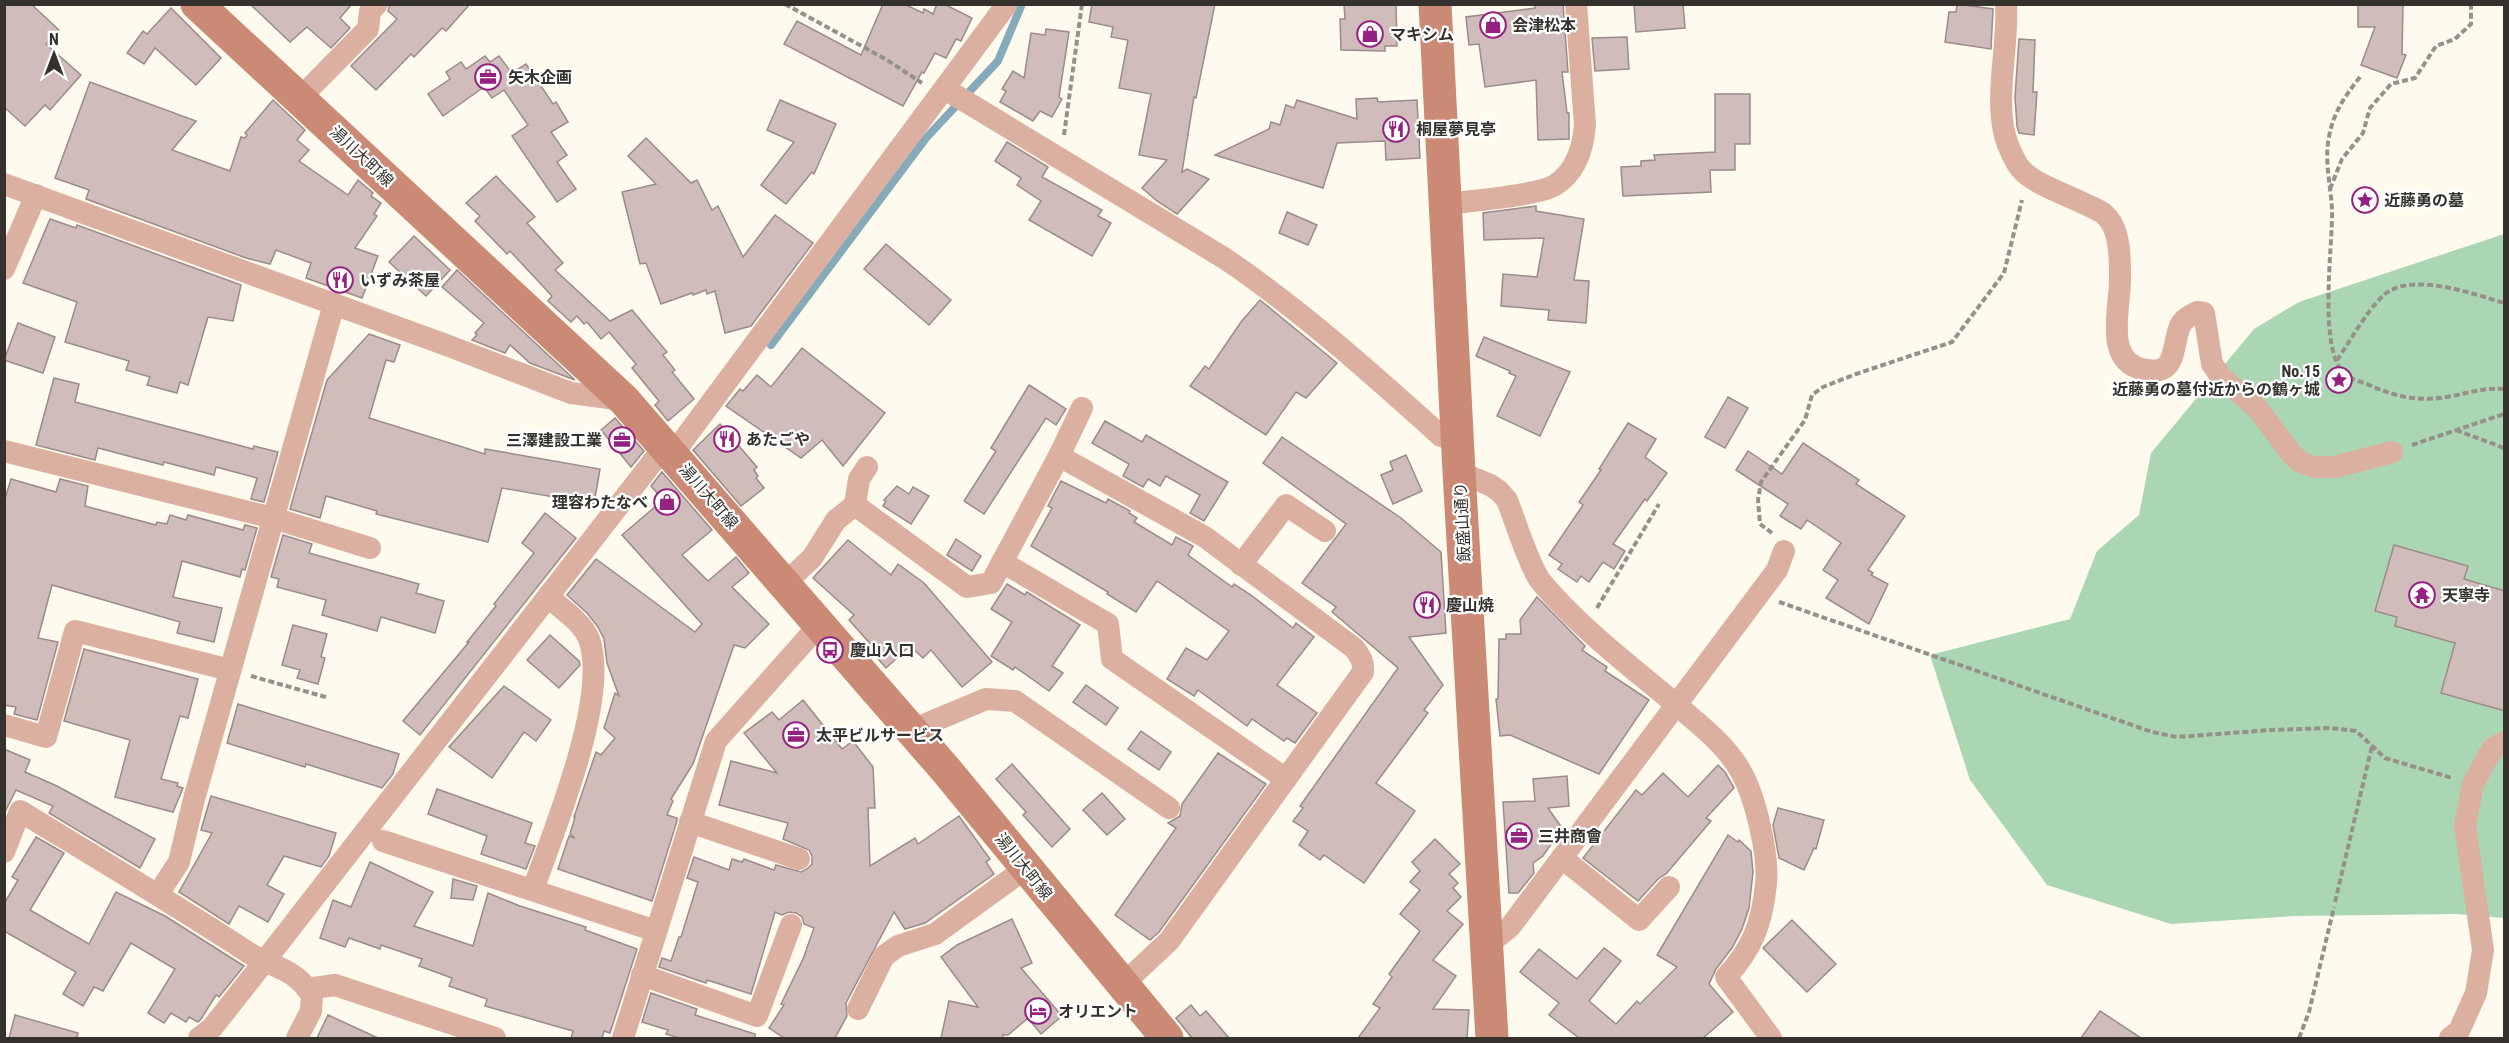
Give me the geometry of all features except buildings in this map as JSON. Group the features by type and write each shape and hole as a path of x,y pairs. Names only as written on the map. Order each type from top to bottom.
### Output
{"main road":[{"name":"湯川大町線","path":"198,4 624,400 912,730 1167,1038"},
{"name":"飯盛山通り","path":"1435,4 1458,456 1492,1038"}],"street":[{"path":"300,98 368,29 370,11 376,4"},
{"path":"199,1038 212,1028 548,597 669,450 943,92 1006,4"},
{"path":"1446,204 1491,199 1554,187 1576,163 1584,143 1585,125 1576,4"},
{"path":"2006,4 2002,125 2008,146 2021,170 2106,216 2114,229 2119,249 2120,281 2117,336 2120,352 2128,362 2140,369 2156,370 2167,366 2172,359 2181,326 2187,318 2197,312 2204,313 2212,364 2221,377 2258,409 2300,462 2314,467 2335,467 2392,452"},
{"path":"943,92 1224,258 1268,288 1317,327 1440,436 1458,456 1507,500 1540,581 1585,626 1716,739 1741,770 1760,824 1768,868 1763,914 1743,959 1726,977 1771,1038"},
{"path":"4,184 572,393 624,400"},
{"path":"4,269 36,195"},
{"path":"158,894 179,862 230,670 334,304"},
{"path":"855,505 967,587 991,583 1082,408"},
{"path":"4,451 273,518 370,548"},
{"path":"1059,456 1205,537 1354,648 1362,658 1363,672 1168,941 1122,985"},
{"path":"785,583 812,558 836,520 855,505 859,479 867,467"},
{"path":"1241,565 1286,505 1325,531"},
{"path":"1486,946 1510,927 1677,706 1777,570 1784,551"},
{"path":"1002,562 1108,624 1112,659 1286,779"},
{"path":"533,890 582,742 591,692 593,665 589,637 548,597"},
{"path":"623,1038 716,741 820,624"},
{"path":"4,725 46,737 75,631 230,670"},
{"path":"912,730 986,699 1015,701 1169,808"},
{"path":"2450,1038 2459,1031 2476,993 2482,950 2465,826 2473,784 2492,749 2505,742"},
{"path":"4,852 20,811 158,894 264,962 288,970 312,995 311,1011 297,1038"},
{"path":"690,822 799,859"},
{"path":"383,841 656,931"},
{"path":"1562,858 1639,920 1670,887"},
{"path":"858,1009 884,957 891,951 903,944 936,934 1026,868"},
{"path":"642,975 757,1016 791,925"},
{"path":"307,989 335,985 495,1038"}],"path":[{"path":"785,4 943,92"},
{"path":"1061,160 1082,4"},
{"path":"2330,190 2342,159 2363,133 2370,108 2391,84 2415,78 2436,46 2455,39 2470,24 2472,4"},
{"path":"2360,77 2343,99 2334,117 2328,139 2332,211 2330,330 2339,369 2348,377 2391,395 2410,399 2429,400 2485,388 2505,389"},
{"path":"1784,551 1774,535 1760,524 1758,500 1761,482 1805,420 1812,394 1822,387 1845,378 1952,342 2004,273 2023,195 2034,179"},
{"path":"2337,360 2371,309 2390,290 2411,285 2434,285 2505,303"},
{"path":"2392,452 2505,414"},
{"path":"2455,430 2505,448"},
{"path":"1585,626 1659,504"},
{"path":"1758,595 2152,732 2177,737 2331,728 2356,731 2385,758 2473,784"},
{"path":"230,670 329,698"},
{"path":"2299,1038 2309,1012 2372,746"}],"green space":[{"path":"2504,234 2504,918 2457,914 2295,916 2171,924 2047,885 1970,780 1930,655 2070,619 2097,551 2139,515 2151,453 2254,329 2299,302"}],"waterway":[{"path":"771,345 926,138 998,61 1022,4"}],"place":[{"name":"会津松本","path":"1493,25"},
{"name":"マキシム","path":"1370,34"},
{"name":"矢木企画","path":"488,77"},
{"name":"桐屋夢見亭","path":"1396,129"},
{"name":"近藤勇の墓","path":"2365,200"},
{"name":"いずみ茶屋","path":"340,280"},
{"name":"No.15 近藤勇の墓付近からの鶴ヶ城","path":"2339,380"},
{"name":"あたごや","path":"727,439"},
{"name":"三澤建設工業","path":"622,440"},
{"name":"理容わたなべ","path":"667,502"},
{"name":"天寧寺","path":"2422,595"},
{"name":"慶山焼","path":"1427,605"},
{"name":"慶山入口","path":"830,650"},
{"name":"太平ビルサービス","path":"796,735"},
{"name":"三井商會","path":"1519,836"},
{"name":"オリエント","path":"1038,1011"}]}
